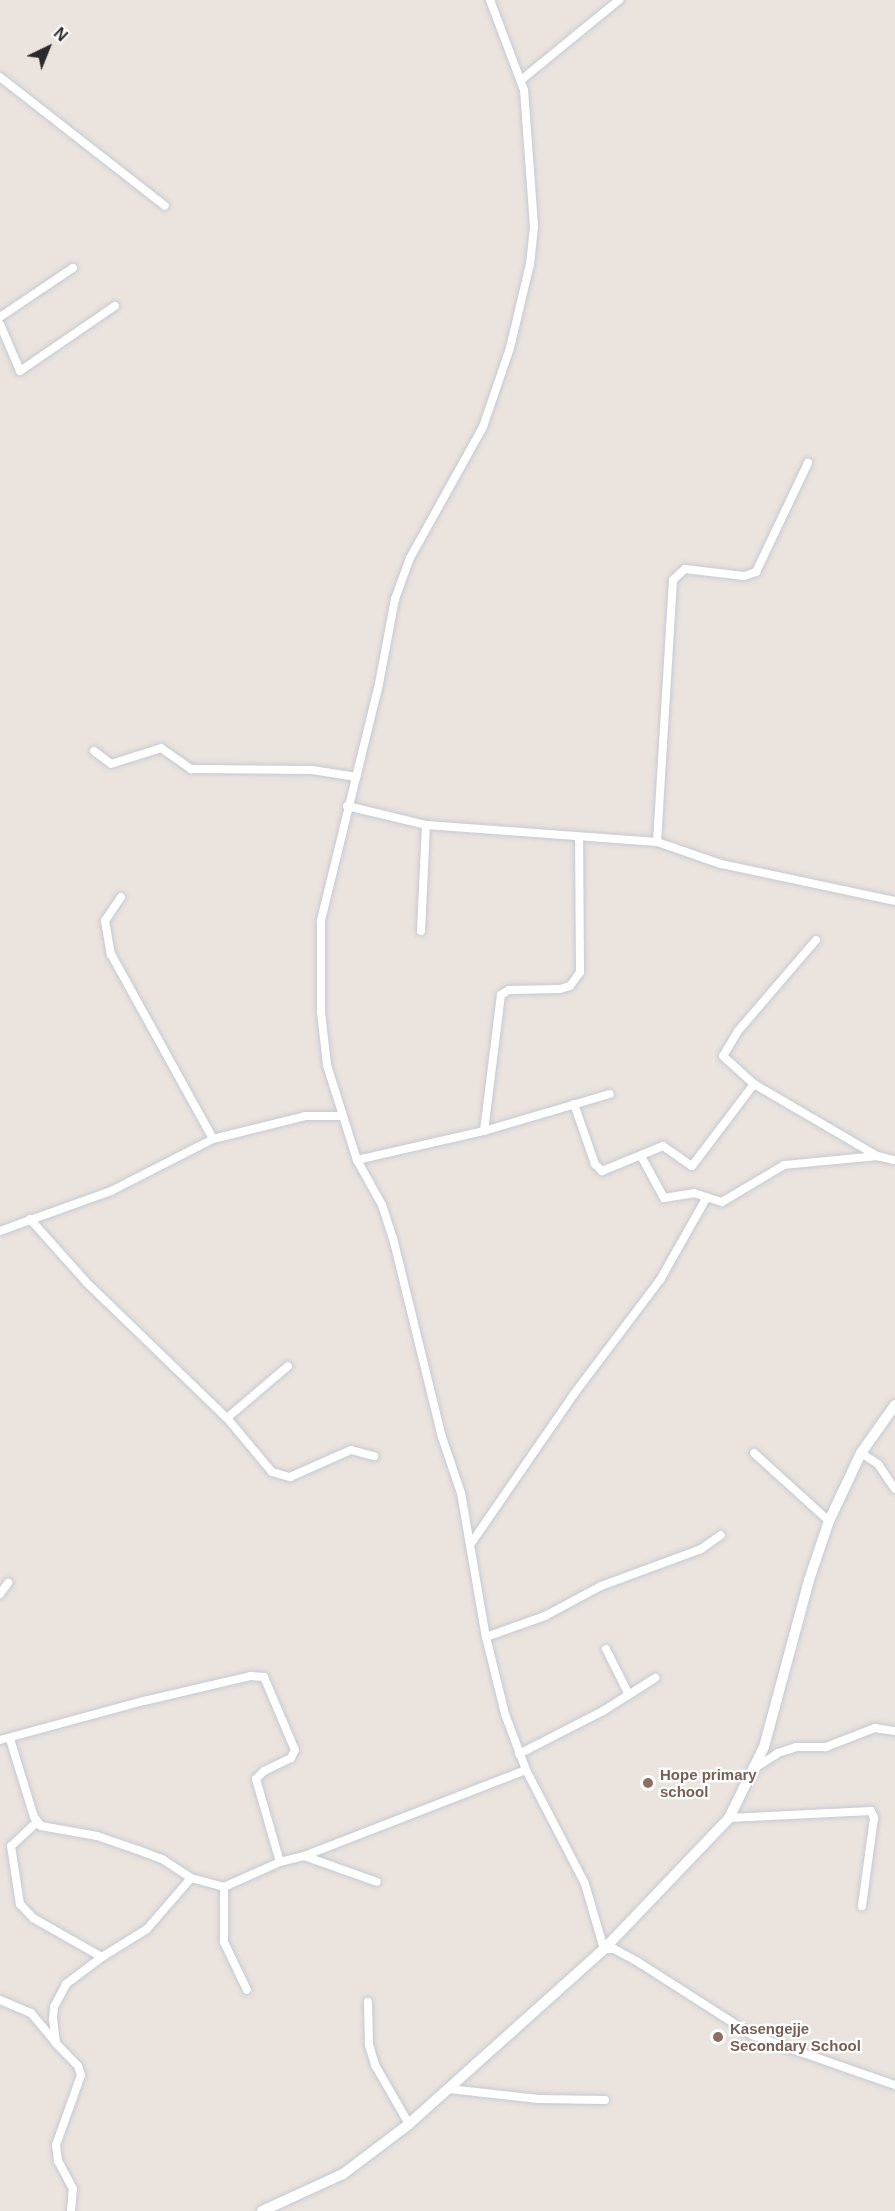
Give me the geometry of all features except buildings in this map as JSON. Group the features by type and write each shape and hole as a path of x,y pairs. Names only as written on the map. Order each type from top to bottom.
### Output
{"street":[{"path":"490,0 522,80 534,227 521,307 483,427 399,585 321,921 323,1041 342,1116 357,1160 382,1205 393,1238 442,1437 461,1493 472,1542 486,1637 495,1678 519,1754 585,1884 604,1949"},
{"path":"522,80 619,0"},
{"path":"0,77 165,206"},
{"path":"0,317 73,268"},
{"path":"0,324 20,371 115,306"},
{"path":"657,842 673,580 685,569 744,576 756,572 808,463"},
{"path":"94,751 111,764 161,748 191,769 312,770 356,777"},
{"path":"347,806 426,825 657,842 721,864 895,901"},
{"path":"421,931 426,825"},
{"path":"484,1131 501,995 509,990 560,989 570,986 580,972 579,837"},
{"path":"121,897 105,921 111,954 213,1139"},
{"path":"816,940 725,1050 728,1061 754,1084 877,1156 895,1160"},
{"path":"574,1104 598,1168 608,1171 669,1146 686,1163 697,1163 754,1084"},
{"path":"357,1160 484,1131 610,1094"},
{"path":"0,1231 111,1191 213,1139 305,1116 342,1116"},
{"path":"640,1156 664,1198 694,1193 718,1202 728,1201 783,1165 877,1156"},
{"path":"472,1542 574,1394 660,1280 707,1197"},
{"path":"30,1219 87,1283 227,1418 279,1476 290,1477 351,1450 374,1456"},
{"path":"227,1418 288,1366"},
{"path":"262,2211 288,2207 343,2174 410,2124 604,1949 729,1818 755,1768 830,1521 861,1453 895,1405"},
{"path":"754,1453 830,1521"},
{"path":"861,1453 878,1464 895,1489"},
{"path":"486,1637 545,1616 601,1586 701,1549 721,1535"},
{"path":"0,1594 8,1583"},
{"path":"606,1649 628,1693"},
{"path":"0,1740 144,1701 251,1676 264,1677 295,1750 291,1758 264,1771 256,1779 280,1862"},
{"path":"519,1754 603,1711 628,1693 656,1678"},
{"path":"755,1768 778,1753 796,1747 826,1747 875,1728 895,1731"},
{"path":"10,1739 37,1822"},
{"path":"37,1822 138,1850 162,1859 191,1878 224,1887 280,1862 304,1856 526,1770"},
{"path":"729,1818 871,1811 874,1818 862,1906"},
{"path":"37,1822 11,1846 20,1904 33,1918 102,1957"},
{"path":"304,1856 377,1882"},
{"path":"56,2043 53,2019 60,1994 78,1973 147,1929 191,1878"},
{"path":"224,1887 224,1942 247,1990"},
{"path":"604,1949 614,1949 638,1962 752,2035 895,2085"},
{"path":"0,2000 31,2013 73,2060 81,2075 56,2145 58,2161 73,2189 71,2211"},
{"path":"368,2002 369,2045 375,2065 410,2124"},
{"path":"449,2089 499,2096 605,2100"}],"place":[{"name":"Hope primary school","path":"648,1783"},
{"name":"Kasengejje Secondary School","path":"718,2037"}]}
